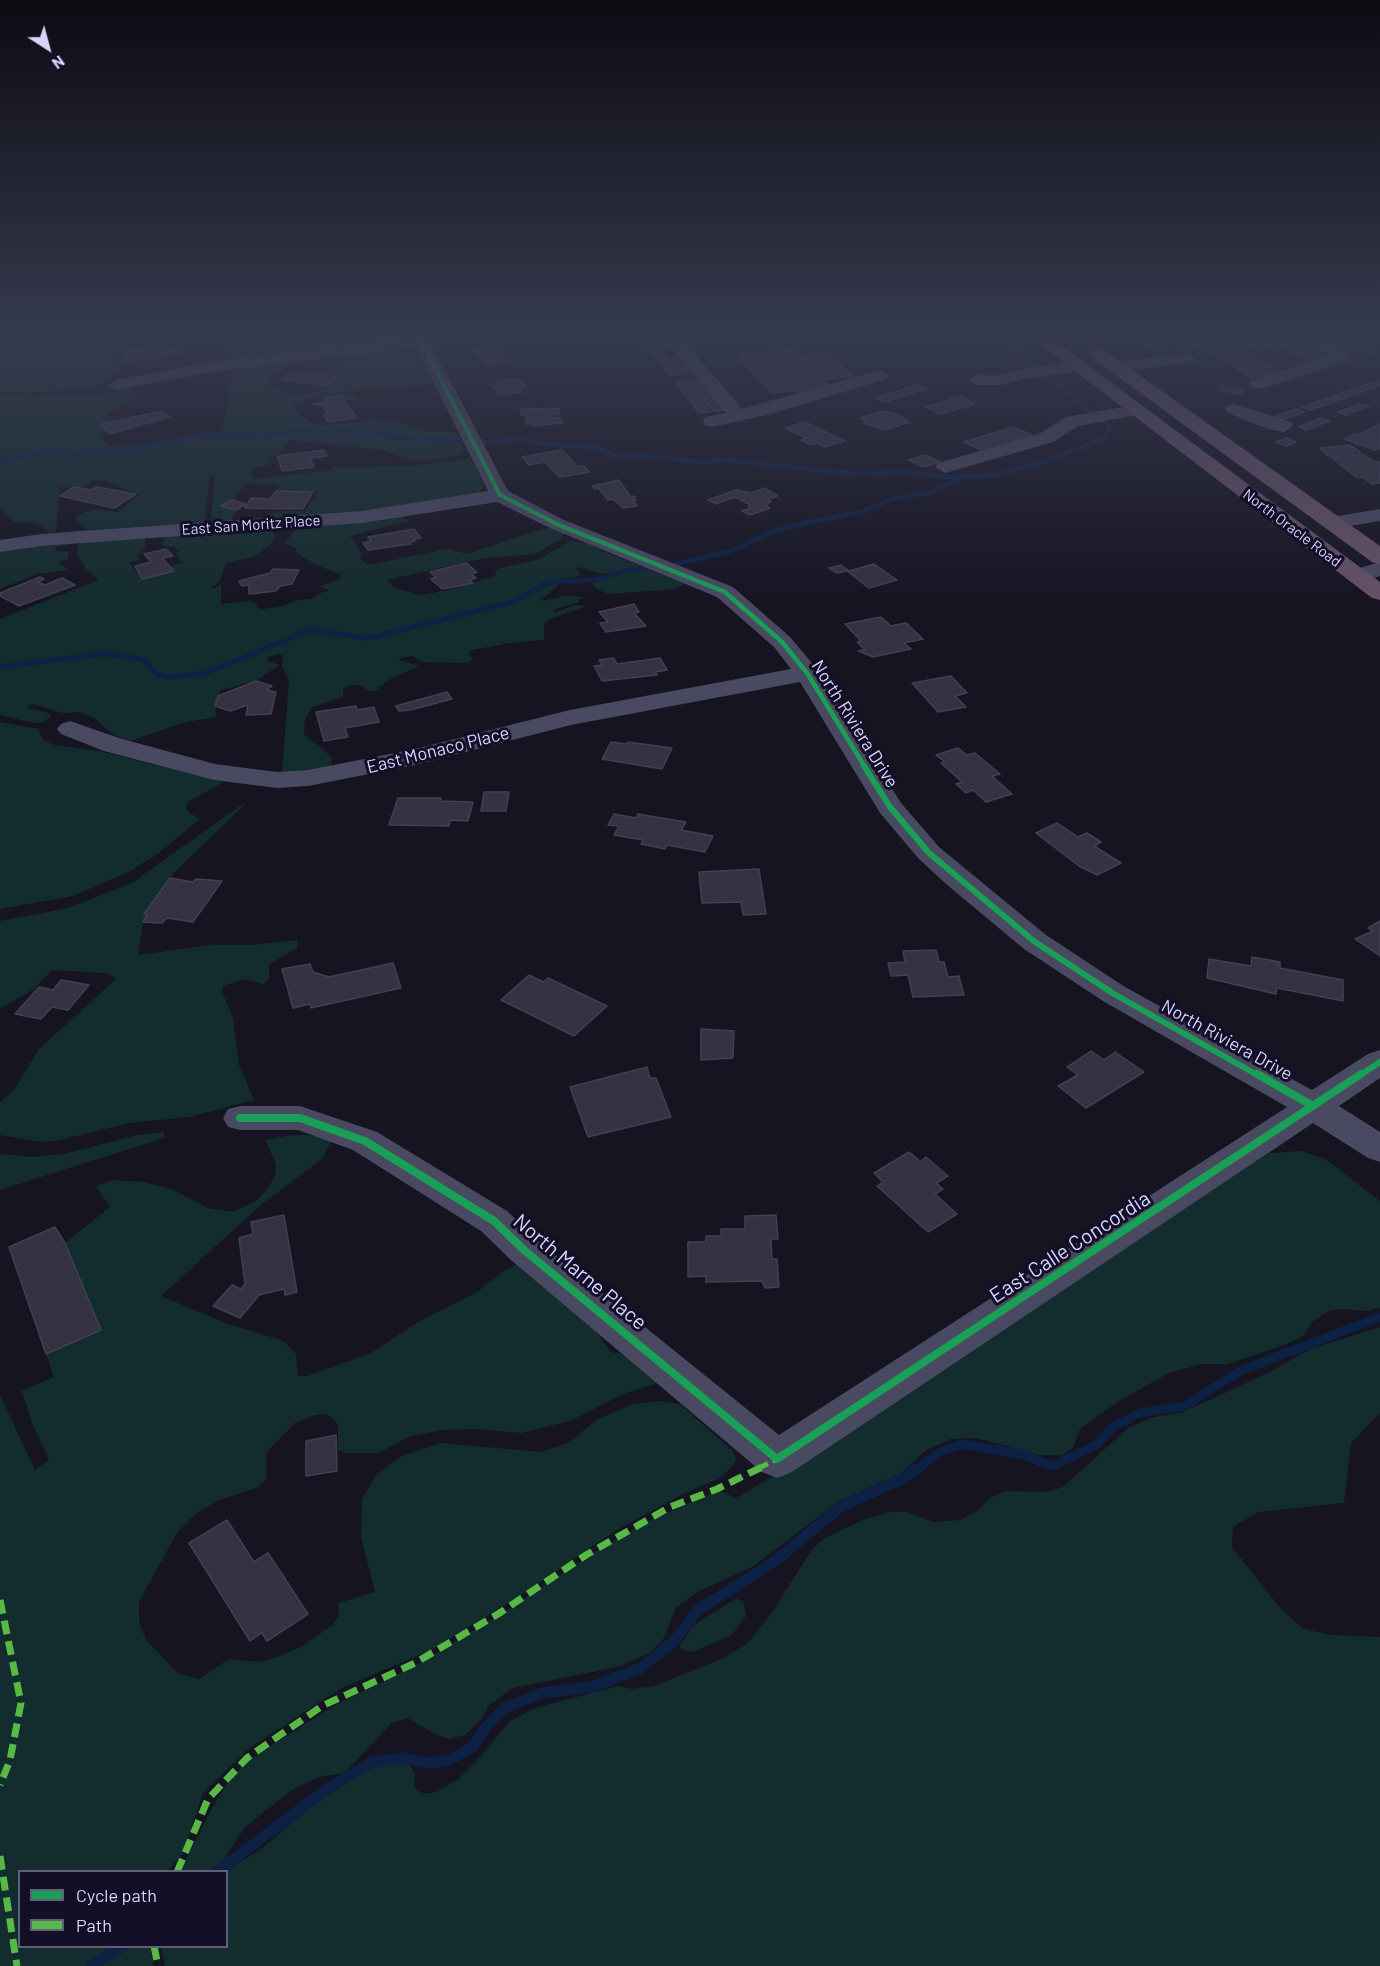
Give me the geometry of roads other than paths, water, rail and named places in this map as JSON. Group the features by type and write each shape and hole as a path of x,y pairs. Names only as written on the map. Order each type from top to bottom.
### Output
{"highway":[{"name":"North Oracle Road","path":"1155,424 1369,576 1380,593"},
{"name":"North Oracle Road","path":"1195,424 1380,557"}],"street":[{"path":"464,424 500,495"},
{"path":"945,467 1046,438 1069,424"},
{"path":"1272,424 1284,426"},
{"name":"East San Moritz Place","path":"0,546 41,540 362,517 500,495"},
{"name":"North Riviera Drive","path":"500,495 557,524 725,592 782,642 807,673 890,807 929,853 956,878 1035,942 1114,994 1313,1106 1380,1149"},
{"path":"1332,522 1380,515"},
{"path":"1369,576 1380,569"},
{"name":"East Monaco Place","path":"70,729 113,745 214,772 277,780 308,778 415,757 570,718 807,673"},
{"name":"East Calle Concordia","path":"777,1459 1380,1062"},
{"name":"North Marne Place","path":"240,1118 300,1118 364,1141 485,1216 777,1459"}],"waterway":[{"path":"0,461 48,451 66,454 131,450 187,438 259,436 301,431 380,433 390,437 491,443 521,438 545,444 594,447 616,456 660,457 700,462 725,460 854,474 909,472 945,477 996,475 1038,464 1105,438 1110,426 1107,424"},
{"path":"799,524 861,512 892,499 932,492 958,479"},
{"path":"668,566 730,551 775,531 805,523"},
{"path":"0,667 101,654 128,656 146,661 156,674 167,677 206,673 310,630 366,638 379,636 512,602 550,582 597,580 624,571 656,567"},
{"path":"917,1468 944,1450 962,1444 1021,1454 1052,1466 1098,1444 1110,1429 1140,1413 1184,1406 1242,1370 1380,1317"},
{"path":"220,1870 327,1789 372,1762 402,1758 430,1763 449,1760 473,1747 486,1727 505,1708 542,1693 591,1687 641,1668 675,1640 698,1610 774,1562 840,1507 900,1480 920,1467"},
{"path":"91,1966 120,1948"}]}
